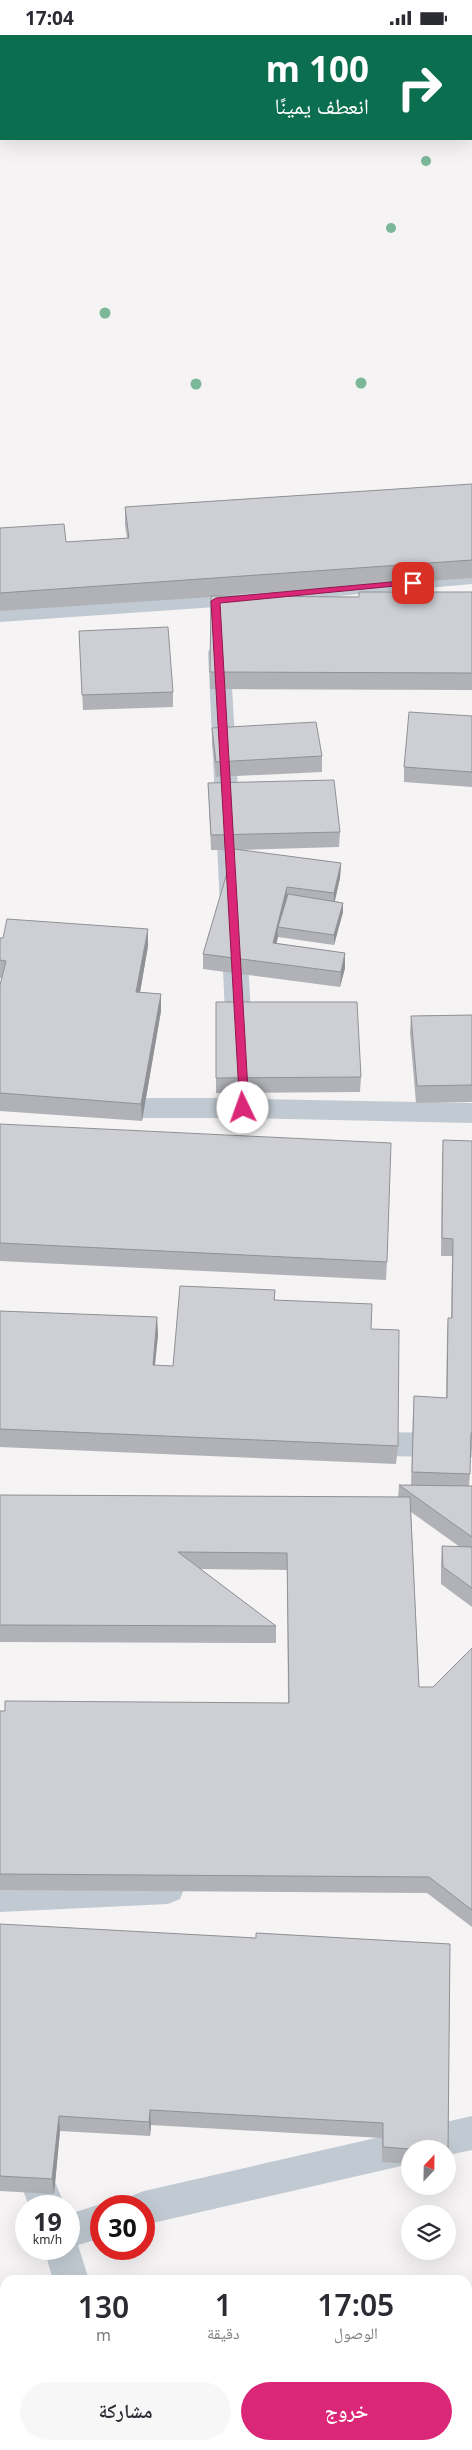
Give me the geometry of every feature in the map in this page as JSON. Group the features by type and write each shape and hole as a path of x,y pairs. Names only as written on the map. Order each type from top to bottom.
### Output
{"street":[{"path":"0,615 217,617 472,577"},
{"path":"217,617 243,1108"},
{"path":"78,1109 243,1108 472,1113"},
{"path":"334,1443 472,1445"},
{"path":"0,1897 199,1887"},
{"path":"0,2089 43,2195"},
{"path":"155,2205 472,2133"},
{"path":"65,2260 70,2275"}],"building":[{"path":"472,484 472,560 0,593 0,528 64,524 66,542 129,538 125,507"},
{"path":"359,592 472,592 472,673 210,672 211,596 359,597"},
{"path":"168,627 173,692 82,695 79,631"},
{"path":"409,712 472,716 472,772 404,767"},
{"path":"316,722 322,756 216,762 212,728"},
{"path":"334,780 340,832 211,835 208,783"},
{"path":"234,849 341,863 334,893 287,887 273,943 345,953 341,972 203,954"},
{"path":"288,894 343,903 334,935 278,927"},
{"path":"7,919 148,929 136,992 161,994 141,1104 0,1093 0,985 6,961 0,960 0,938 3,938"},
{"path":"216,1002 357,1002 361,1077 216,1078"},
{"path":"472,1015 472,1085 417,1086 411,1016"},
{"path":"0,1124 391,1143 387,1262 0,1243"},
{"path":"443,1140 472,1141 472,1433 470,1474 412,1472 414,1396 447,1398 448,1318 452,1318 453,1239 442,1238"},
{"path":"180,1286 275,1290 274,1300 372,1304 371,1329 399,1330 398,1446 0,1429 0,1311 157,1317 153,1365 173,1366"},
{"path":"399,1485 472,1486 472,1537"},
{"path":"0,1495 410,1497 419,1687 433,1687 472,1648 472,1910 429,1877 0,1874 0,1711 5,1711 5,1701 289,1703 287,1553 178,1552 276,1626 0,1625"},
{"path":"442,1546 472,1547 472,1588 443,1567"},
{"path":"0,1924 256,1938 256,1933 450,1944 448,2140 401,2140 401,2148 383,2147 383,2123 150,2110 149,2122 59,2116 52,2179 0,2176"}],"route":[{"path":"243,1108 216,601 413,583"}]}
